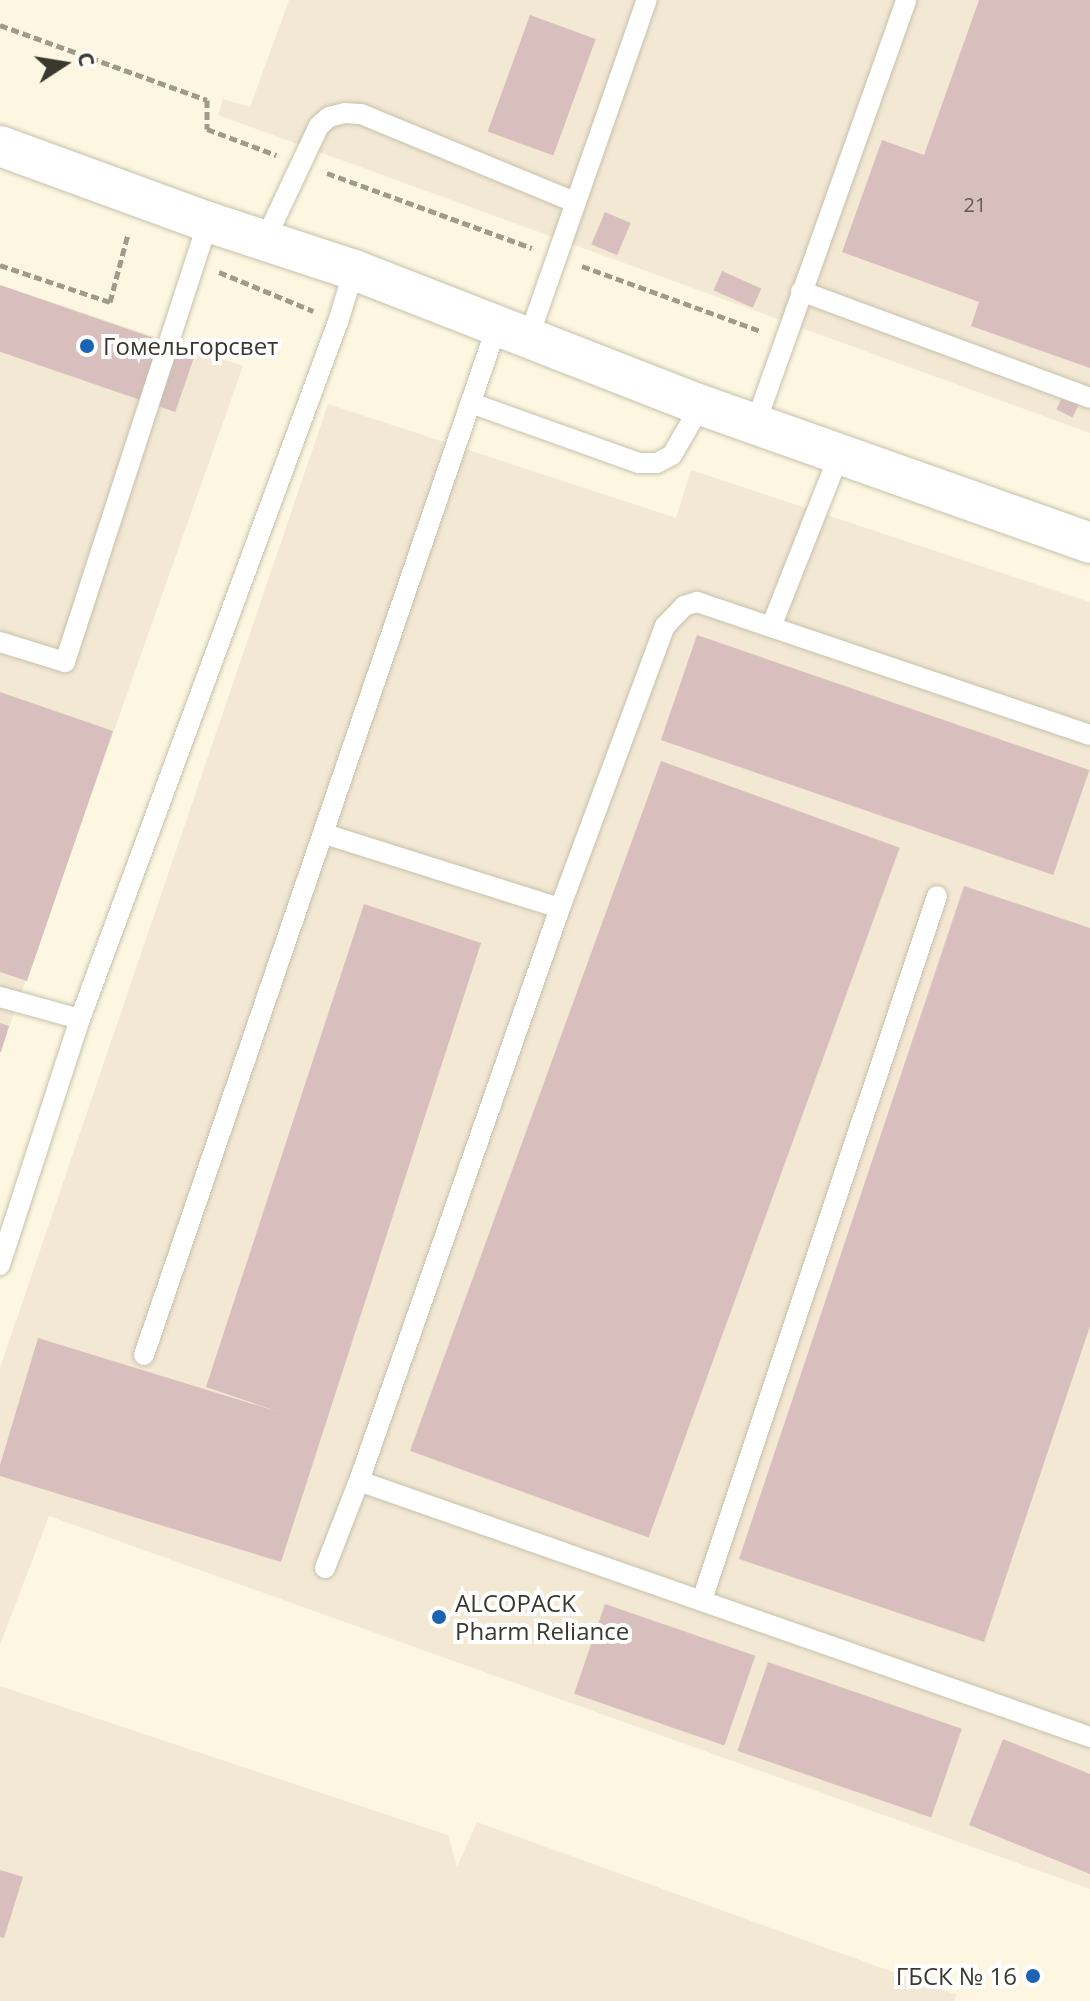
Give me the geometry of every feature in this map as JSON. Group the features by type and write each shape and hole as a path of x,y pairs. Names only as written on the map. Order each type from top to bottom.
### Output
{"street":[{"path":"0,146 208,222 354,270 701,405 1090,543"}],"lane":[{"path":"144,1355 471,403 556,256 647,0"},
{"path":"755,425 906,0"},
{"path":"265,240 319,126 329,117 361,114 575,202"},
{"path":"0,642 65,662 208,222"},
{"path":"0,1265 80,1019 338,322 354,270"},
{"path":"801,291 1090,398"},
{"path":"471,403 639,463 657,463 672,455 701,405"},
{"path":"771,627 839,455"},
{"path":"325,1568 359,1481 560,908 665,626 673,613 697,602 1090,735"},
{"path":"325,834 560,908"},
{"path":"702,1600 937,896"},
{"path":"0,997 80,1019"},
{"path":"359,1481 1090,1737"}],"path":[{"path":"0,25 207,100 207,129 785,340"}],"shaded area":[{"path":"289,0 1090,0 1090,433 218,115 223,99 250,107"},
{"path":"0,285 243,366 0,1053"},
{"path":"328,404 676,518 691,470 1090,602 1090,1889 49,1516 0,1645 0,1368"},
{"path":"0,1686 448,1835 457,1867 477,1822 957,1995 954,2001 0,2001"}],"building":[{"path":"979,0 1090,0 1090,368 971,326 979,302 842,252 882,140 924,155"},
{"path":"530,15 596,39 553,155 488,132"},
{"path":"605,212 631,223 617,255 591,244"},
{"path":"722,271 761,288 753,308 713,290"},
{"name":"Гомельгорсвет","path":"0,285 196,352 175,412 0,352"},
{"path":"1063,396 1079,404 1072,418 1056,409"},
{"path":"697,635 1089,770 1053,875 661,740"},
{"path":"0,692 113,731 27,981 0,972"},
{"path":"661,761 900,848 649,1538 410,1451"},
{"path":"964,886 1090,928 1090,1326 984,1642 739,1559"},
{"path":"364,904 481,943 281,1562 0,1476 0,1465 38,1338 279,1412 206,1387"},
{"path":"0,1023 9,1026 1,1052 0,1052"},
{"path":"605,1604 755,1656 724,1746 574,1694"},
{"path":"768,1662 962,1729 931,1818 737,1751"},
{"path":"1003,1739 1090,1774 1090,1874 969,1825"},
{"path":"0,1870 23,1877 4,1938 0,1937"}],"place":[{"name":"Гомельгорсвет","path":"87,346"},
{"name":"ALCOPACK Pharm Reliance","path":"439,1617"},
{"name":"ГБСК № 16","path":"1033,1976"}]}
